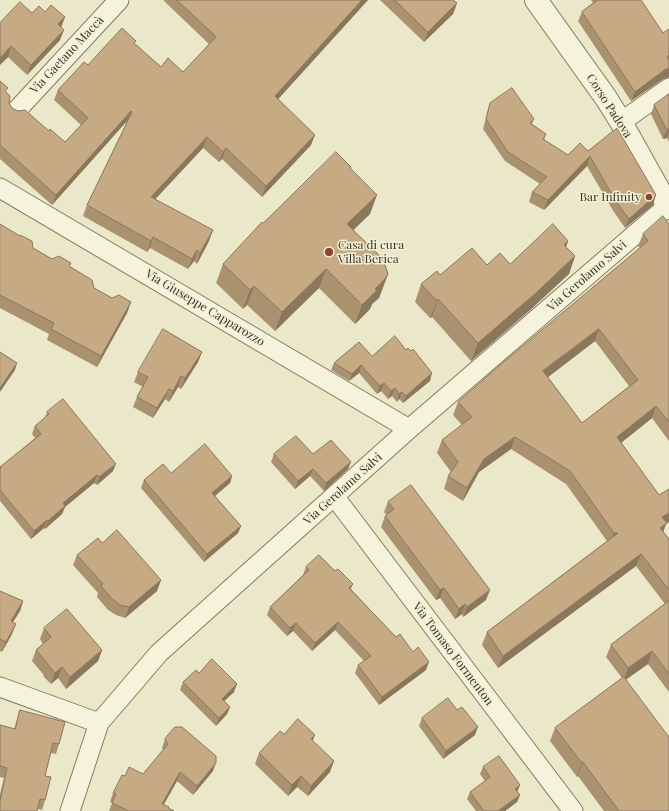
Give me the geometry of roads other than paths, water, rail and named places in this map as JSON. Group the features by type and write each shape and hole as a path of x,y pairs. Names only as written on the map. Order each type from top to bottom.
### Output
{"street":[{"name":"Via Gaetano Maccà","path":"16,111 119,0"},
{"name":"Corso Padova","path":"544,3 621,122 668,207"},
{"path":"621,122 669,88"},
{"name":"Via Giuseppe Capparozzo","path":"0,188 410,430"},
{"name":"Via Gerolamo Salvi","path":"70,811 99,723 159,653 334,496 668,207"},
{"name":"Via Tomaso Formenton","path":"334,496 563,807"},
{"path":"0,687 99,723"}],"place":[{"name":"Bar Infinity","path":"649,197"},
{"name":"Casa di cura Villa Berica","path":"329,252"}]}
